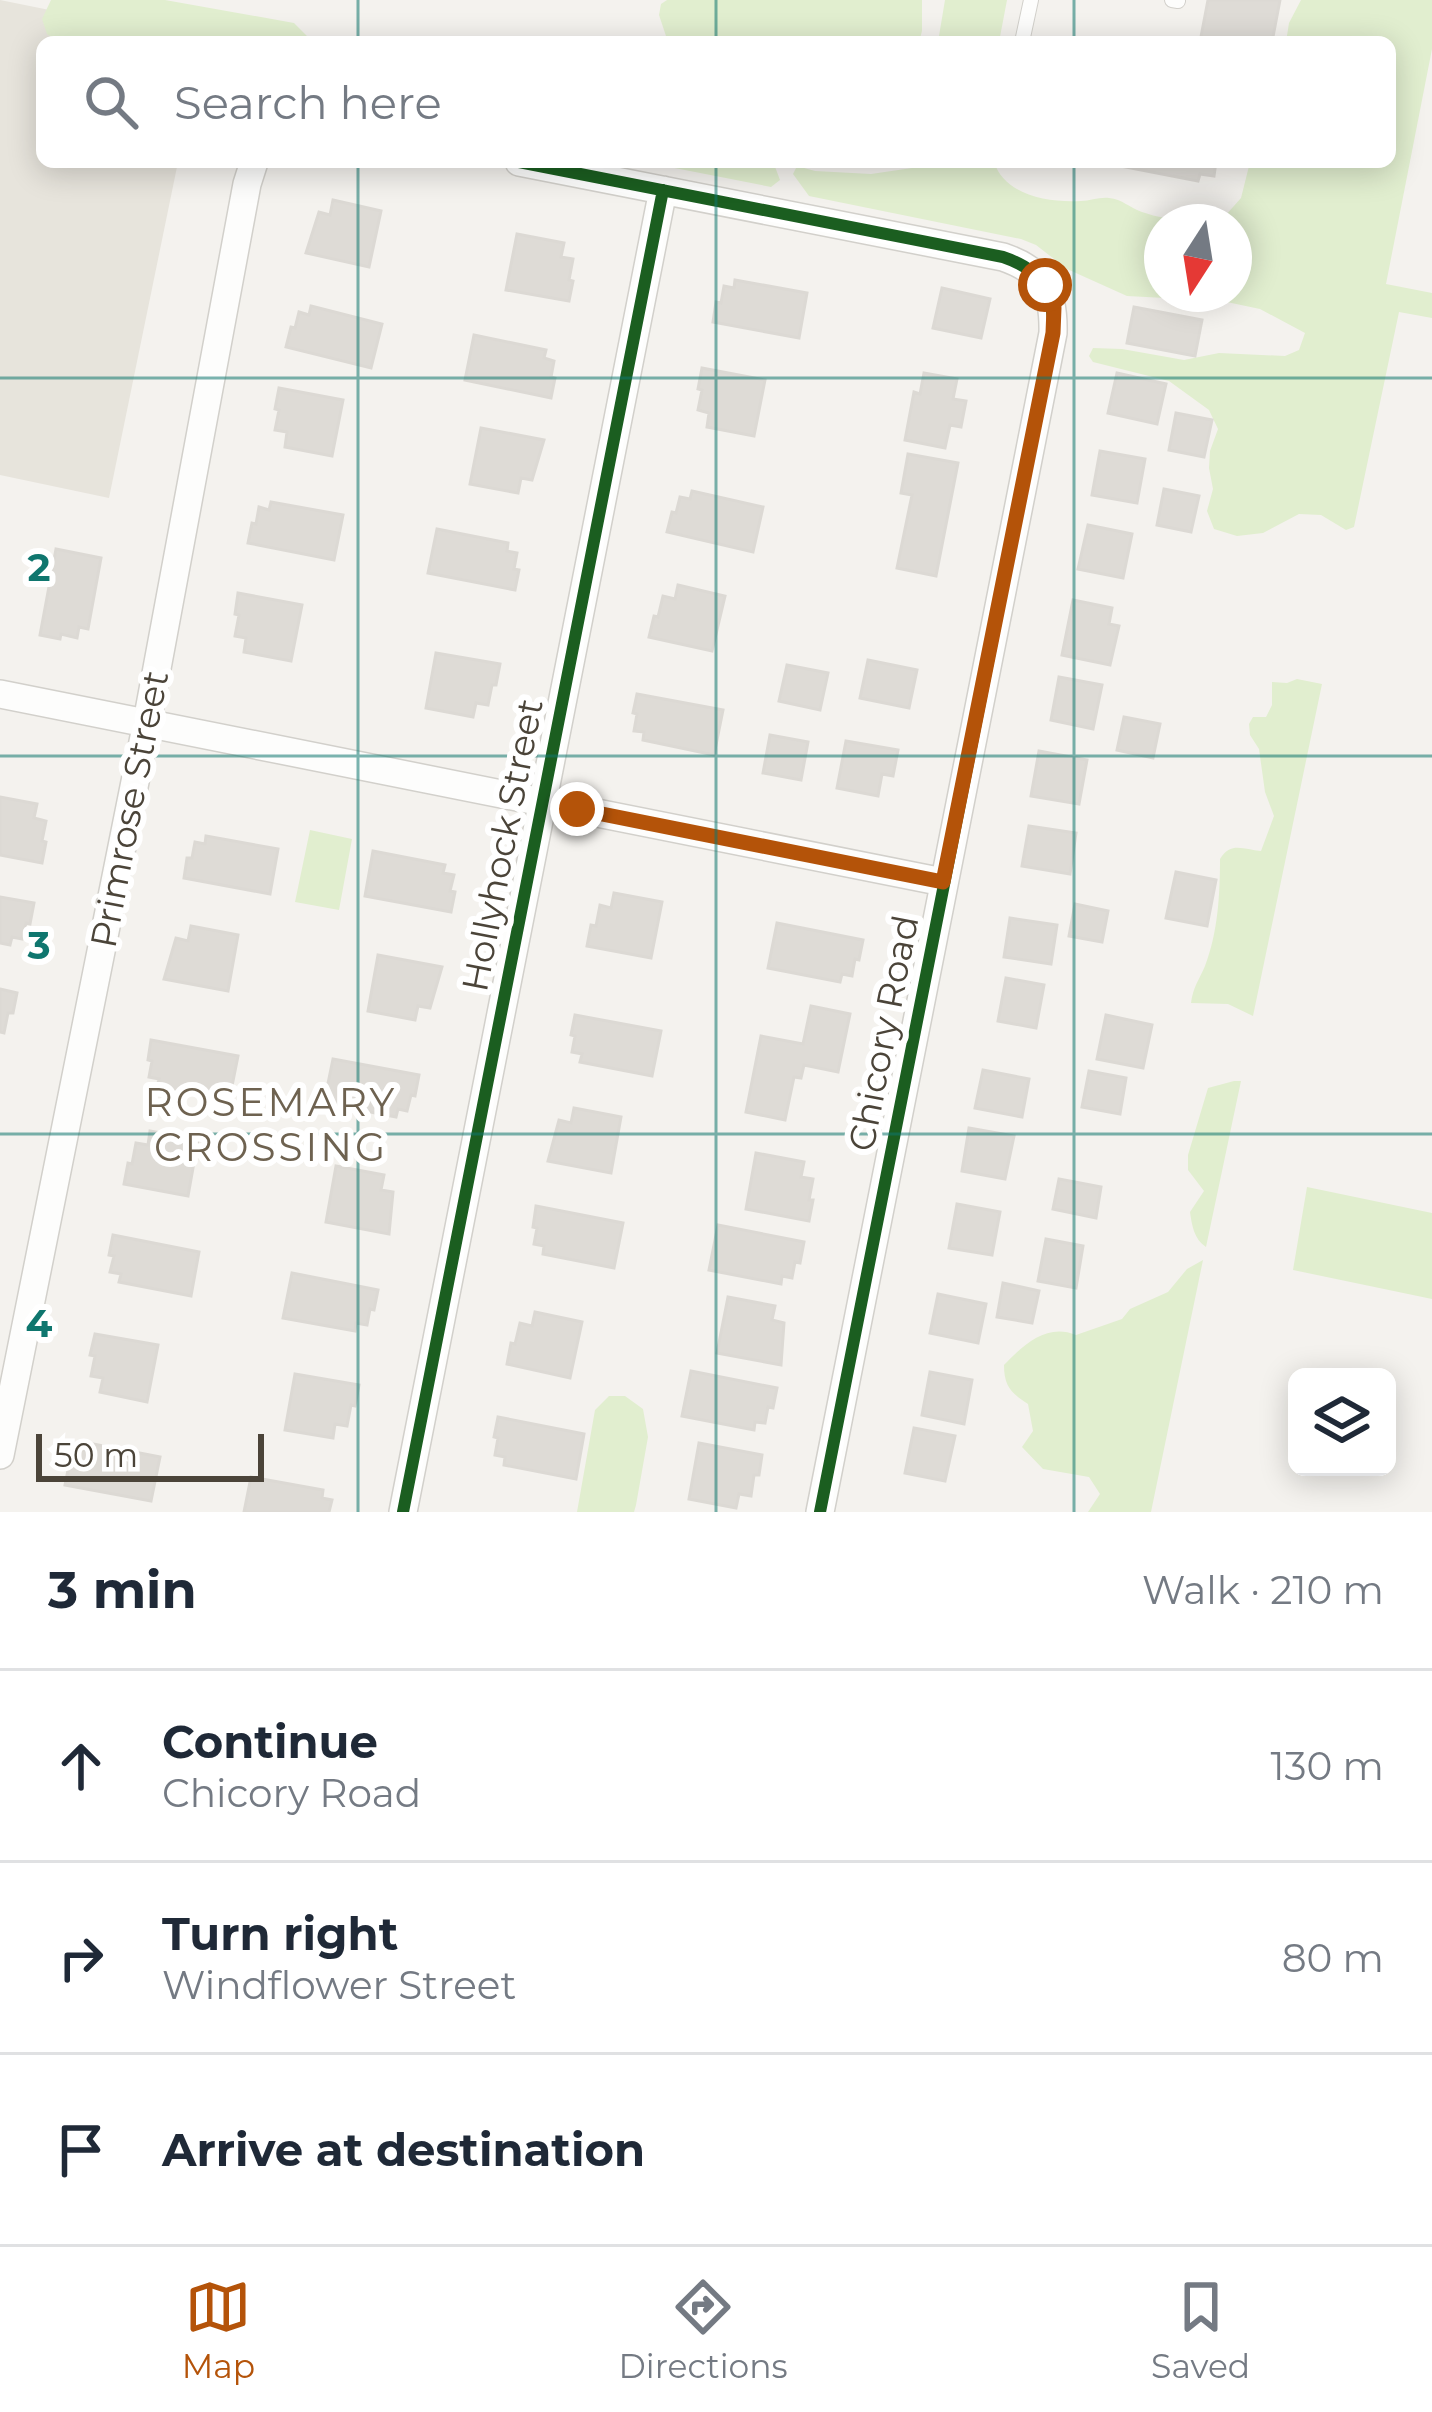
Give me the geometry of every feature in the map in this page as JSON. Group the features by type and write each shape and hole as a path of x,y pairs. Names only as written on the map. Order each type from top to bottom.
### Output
{"street":[{"name":"Primrose Street","path":"0,1455 252,168"},
{"path":"550,168 663,190"},
{"name":"Chicory Road","path":"663,190 1003,257 1021,263 1045,285 1054,308 1053,333 820,1512"},
{"name":"Hollyhock Street","path":"403,1512 663,190"},
{"path":"0,694 943,882"}],"lane":[{"path":"1023,36 1031,0"}],"shaded area":[{"path":"0,0 178,36 36,36 36,168 177,168 109,498 0,475"}],"green space":[{"path":"51,0 165,0 294,23 307,36 50,36 42,19"},
{"path":"667,0 922,0 922,31 921,36 666,36 659,15"},
{"path":"945,0 1007,0 1000,36 939,36"},
{"path":"1301,0 1432,0 1432,49 1386,284 1432,293 1432,318 1399,312 1354,527 1346,530 1321,515 1299,514 1263,533 1237,536 1214,529 1207,511 1213,489 1210,451 1218,429 1209,410 1169,381 1093,362 1089,356 1093,348 1184,360 1219,353 1285,356 1299,350 1305,333 1252,307 1252,204 1236,204 1248,168 1396,168 1396,36 1287,36"},
{"path":"674,168 776,168 780,180 771,187"},
{"path":"796,168 871,174 912,168 997,168 1018,190 1043,199 1109,198 1144,212 1144,297 1127,296 1067,269 1021,239 809,196 793,174"},
{"path":"1297,679 1322,684 1253,1016 1228,1004 1191,1003 1213,940 1220,859 1233,848 1261,851 1274,816 1249,724 1253,717 1266,717 1272,705 1272,682"},
{"path":"310,830 352,839 339,910 295,902"},
{"path":"1241,1081 1206,1247 1196,1236 1190,1212 1204,1191 1188,1170 1188,1155 1208,1088"},
{"path":"1307,1187 1432,1213 1432,1299 1293,1270"},
{"path":"1203,1260 1151,1512 1088,1512 1100,1494 1089,1477 1043,1469 1022,1447 1033,1431 1028,1404 1010,1388 1004,1365 1046,1334 1076,1335 1122,1319 1130,1309 1168,1292 1187,1269"},
{"path":"609,1396 625,1396 643,1409 648,1437 636,1505 634,1512 577,1512 595,1410"}],"building":[{"path":"1208,0 1280,0 1273,36 1201,36"},
{"path":"1131,168 1215,168 1214,176 1200,174 1198,181"},
{"path":"333,200 381,211 369,267 306,253 319,212 330,215"},
{"path":"517,234 564,243 561,257 573,259 569,301 506,290"},
{"path":"735,280 807,293 799,338 713,322 724,286 734,288"},
{"path":"942,288 990,299 981,338 933,328"},
{"path":"311,306 382,324 371,368 286,347 299,312 309,315"},
{"path":"1134,307 1202,320 1195,356 1127,343"},
{"path":"474,335 546,350 544,358 554,361 551,398 465,380"},
{"path":"702,368 765,380 754,436 707,427 709,413 698,410"},
{"path":"924,373 957,379 953,399 966,401 961,427 950,425 945,448 905,440 914,392 920,394"},
{"path":"1117,373 1166,384 1157,424 1108,413"},
{"path":"279,388 343,400 332,456 285,447 287,432 275,430"},
{"path":"1176,413 1212,420 1204,457 1169,450"},
{"path":"481,428 544,440 532,480 521,478 518,493 470,484"},
{"path":"1100,451 1145,459 1137,503 1092,495"},
{"path":"908,454 958,463 936,576 897,568 912,495 901,493"},
{"path":"1164,489 1199,496 1191,532 1157,525"},
{"path":"692,491 763,507 753,552 667,532 680,497 690,499"},
{"path":"271,502 343,515 334,560 248,543 259,507 269,510"},
{"path":"1088,525 1132,534 1123,578 1078,569"},
{"path":"437,529 508,543 507,551 517,553 515,590 428,573"},
{"path":"56,549 101,558 88,629 79,627 77,638 40,635"},
{"path":"678,585 725,596 712,651 649,637 663,596 675,599"},
{"path":"238,593 302,605 291,661 244,652 246,638 235,636"},
{"path":"1073,600 1112,608 1109,624 1119,626 1110,665 1062,655"},
{"path":"436,653 500,664 488,705 476,703 473,717 426,708"},
{"path":"868,660 917,670 909,708 860,698"},
{"path":"787,665 828,673 820,710 779,701"},
{"path":"1059,677 1102,685 1093,729 1051,720"},
{"path":"637,694 723,710 714,755 643,740 644,732 634,731"},
{"path":"1124,717 1160,724 1153,758 1117,750"},
{"path":"770,735 808,742 801,780 763,773"},
{"path":"846,741 898,750 893,776 882,774 878,796 837,788"},
{"path":"1039,751 1087,760 1079,804 1031,796"},
{"path":"0,797 37,804 34,818 46,821 42,863 0,855"},
{"path":"1029,826 1076,833 1070,874 1022,866"},
{"path":"206,836 278,849 270,894 184,878 195,842 205,844"},
{"path":"373,851 445,865 443,873 454,875 451,912 365,896"},
{"path":"1176,872 1216,880 1207,926 1166,918"},
{"path":"614,893 662,902 651,958 587,946 600,905 611,908"},
{"path":"0,897 34,903 22,939 12,937 10,945 0,943"},
{"path":"1075,904 1108,911 1102,942 1069,936"},
{"path":"1010,918 1057,925 1051,964 1004,957"},
{"path":"777,923 863,940 852,976 842,974 840,982 768,968"},
{"path":"191,926 238,935 228,991 164,979 176,938 188,941"},
{"path":"378,955 442,967 430,1008 418,1006 415,1020 368,1011"},
{"path":"1006,978 1044,985 1036,1028 998,1021"},
{"path":"0,989 17,993 4,1033 0,1032"},
{"path":"811,1006 850,1014 838,1072 804,1065 801,1078 794,1077 785,1120 746,1112 761,1036 803,1044"},
{"path":"575,1015 661,1031 652,1076 580,1062 582,1054 572,1052"},
{"path":"1106,1015 1152,1025 1143,1068 1097,1059"},
{"path":"151,1040 238,1056 229,1101 157,1087 159,1079 149,1077"},
{"path":"333,1059 419,1075 407,1111 398,1109 396,1117 324,1103"},
{"path":"983,1070 1029,1079 1022,1117 975,1108"},
{"path":"1089,1071 1126,1078 1120,1114 1082,1107"},
{"path":"574,1108 621,1117 611,1173 548,1161 559,1120 571,1123"},
{"path":"969,1128 1014,1136 1005,1179 962,1171"},
{"path":"150,1131 198,1140 188,1196 124,1184 136,1143 148,1145"},
{"path":"756,1153 804,1162 801,1177 813,1179 809,1221 746,1209"},
{"path":"336,1166 384,1175 381,1190 393,1192 389,1234 326,1222"},
{"path":"1059,1179 1101,1187 1096,1218 1053,1209"},
{"path":"957,1204 1000,1212 992,1255 949,1248"},
{"path":"536,1206 623,1223 614,1268 543,1254 544,1246 534,1244"},
{"path":"718,1225 804,1242 792,1278 782,1276 781,1284 709,1270"},
{"path":"113,1235 199,1252 191,1296 119,1282 121,1274 110,1272"},
{"path":"1046,1239 1083,1246 1076,1288 1038,1281"},
{"path":"292,1273 378,1290 367,1325 356,1323 355,1331 283,1318"},
{"path":"1003,1283 1039,1291 1032,1323 997,1317"},
{"path":"938,1294 986,1304 978,1343 930,1333"},
{"path":"728,1297 775,1306 772,1320 784,1323 781,1365 717,1353"},
{"path":"535,1312 582,1322 570,1378 507,1364 520,1323 532,1326"},
{"path":"95,1334 158,1345 147,1402 100,1392 103,1378 91,1376"},
{"path":"691,1371 777,1388 765,1423 755,1422 754,1430 682,1416"},
{"path":"930,1372 972,1380 964,1424 922,1415"},
{"path":"295,1374 359,1385 347,1426 335,1424 333,1438 285,1430"},
{"path":"498,1417 584,1434 576,1479 504,1465 505,1457 495,1455"},
{"path":"914,1428 955,1436 945,1481 905,1473"},
{"path":"88,1443 160,1457 151,1501 65,1485 76,1449 87,1451"},
{"path":"699,1443 762,1455 751,1496 739,1494 736,1508 689,1499"},
{"path":"251,1477 323,1490 322,1498 332,1500 329,1512 244,1512"}],"cycle path":[{"path":"550,168 1003,257 1037,276 1051,306 1053,333 820,1512"},
{"path":"403,1512 663,190"}],"district":[{"name":"ROSEMARY CROSSING","path":"271,1124"}],"route":[{"path":"577,809 943,882 1053,333 1054,308 1045,285"}]}
